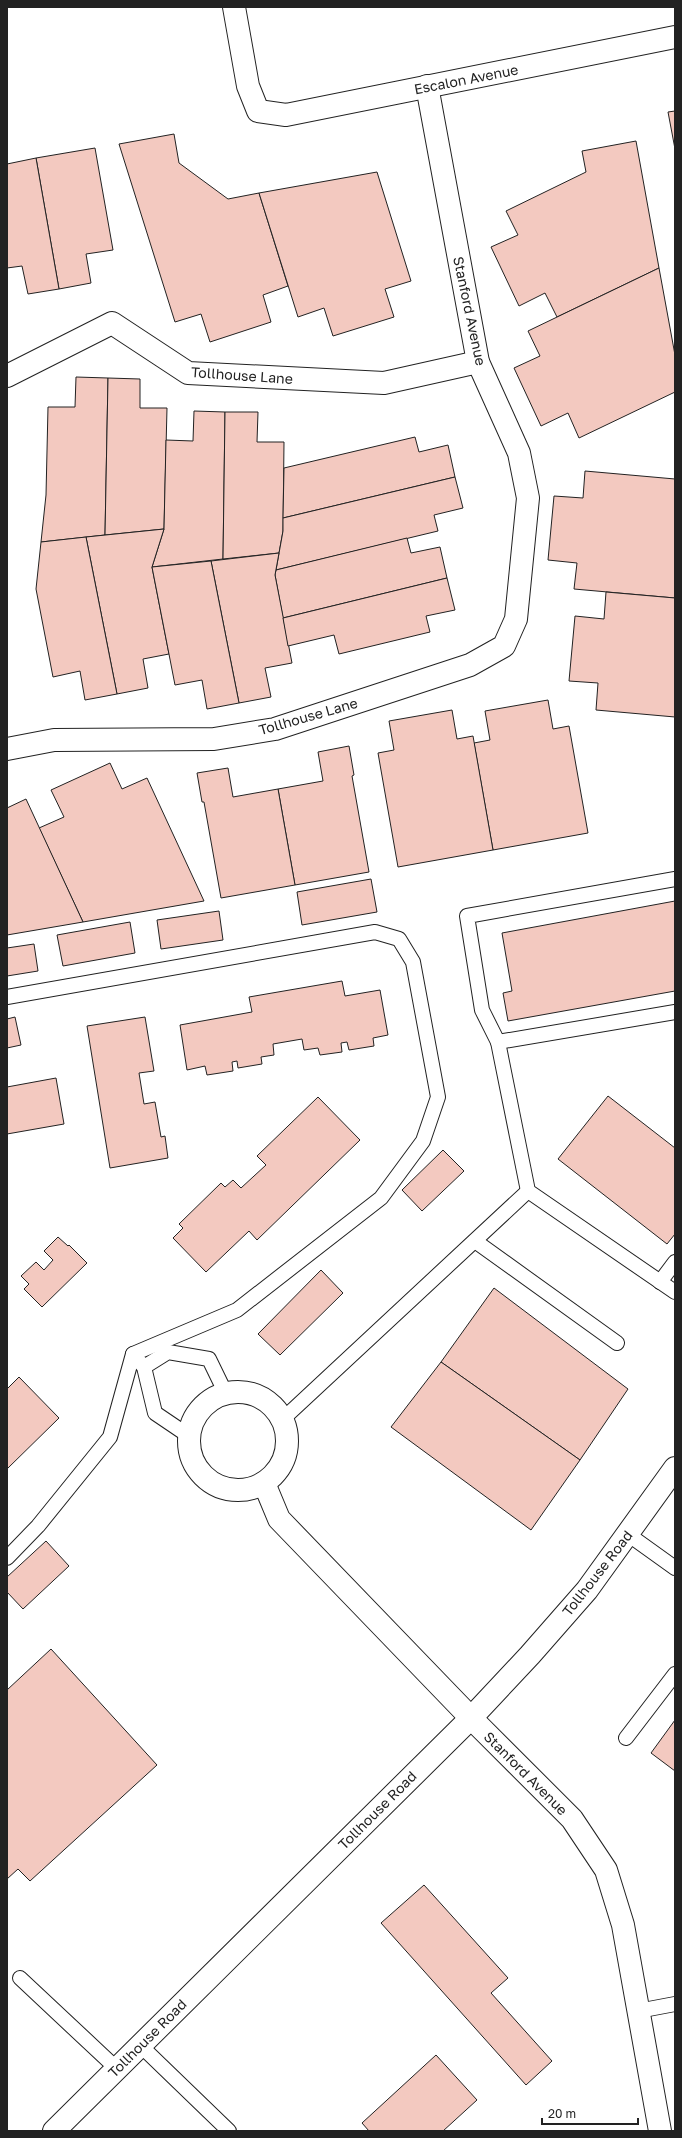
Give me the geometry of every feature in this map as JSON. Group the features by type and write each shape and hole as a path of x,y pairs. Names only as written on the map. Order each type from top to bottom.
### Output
{"street":[{"name":"Escalon Avenue","path":"234,7 248,86 258,111 286,115 675,37"},
{"name":"Stanford Avenue","path":"427,86 478,362 519,453 528,498 516,619 504,646"},
{"name":"Tollhouse Lane","path":"7,376 112,323 188,373 384,383 478,362"},
{"name":"Tollhouse Lane","path":"7,749 54,740 214,739 275,729 470,665 504,646"},
{"path":"242,1392 259,1396 272,1406 283,1419 288,1434 287,1450 282,1466 271,1479 264,1483 256,1487 240,1491 223,1489 208,1481 194,1464 190,1454 189,1436 193,1422 201,1410 212,1399 226,1394 242,1392"},
{"name":"Tollhouse Road","path":"54,2131 470,1718 530,1655 587,1590 675,1468"},
{"name":"Stanford Avenue","path":"264,1483 278,1519 470,1718 572,1819 606,1870 623,1925 660,2131"}],"lane":[{"path":"675,879 467,916 482,1010 498,1042 528,1191 675,1292"},
{"path":"7,996 375,932 399,939 413,962 438,1097 423,1141 381,1198 236,1310 133,1354"},
{"path":"498,1042 675,1012"},
{"path":"283,1419 528,1191"},
{"path":"475,1241 617,1343"},
{"path":"660,1282 675,1262"},
{"path":"144,1366 168,1352 209,1359 226,1394"},
{"path":"133,1354 144,1366 155,1413 189,1436"},
{"path":"7,1558 38,1526 110,1437 133,1354"},
{"path":"628,1535 675,1568"},
{"path":"626,1738 675,1674"},
{"path":"20,1978 116,2068"},
{"path":"638,2011 675,2004"},
{"path":"140,2045 229,2131"}],"building":[{"path":"675,111 675,149 668,112"},
{"path":"174,134 179,163 228,199 259,193 288,286 263,295 271,322 210,342 201,314 175,322 119,144"},
{"path":"636,141 659,268 557,317 545,293 519,306 491,247 518,235 506,211 586,172 582,151"},
{"path":"95,148 113,250 86,254 91,283 59,289 36,158"},
{"path":"36,158 59,289 28,294 22,266 7,268 7,164"},
{"path":"377,172 411,281 385,289 394,317 333,336 324,308 298,317 259,193"},
{"path":"659,268 675,355 675,392 579,438 568,413 541,426 514,368 540,356 528,331"},
{"path":"76,377 108,378 105,535 41,542 46,495 48,407 75,407"},
{"path":"108,378 140,379 140,408 167,408 164,529 105,535"},
{"path":"194,411 225,412 223,559 152,567 164,529 166,440 193,441"},
{"path":"225,412 258,412 257,442 284,442 283,531 279,553 223,559"},
{"path":"415,437 419,452 448,445 455,477 283,518 284,468"},
{"path":"585,471 675,479 675,598 574,589 577,563 548,560 554,496 583,498"},
{"path":"455,477 463,508 434,515 438,531 276,570 283,531 283,518"},
{"path":"164,529 152,567 169,654 143,659 148,688 117,694 86,537"},
{"path":"86,537 117,694 85,700 80,671 53,677 36,589 41,542"},
{"path":"407,538 411,553 440,547 447,578 283,618 275,575 276,570"},
{"path":"279,553 275,575 292,663 265,668 271,697 239,703 211,561"},
{"path":"211,561 239,703 207,709 202,680 175,685 152,567"},
{"path":"447,578 455,610 426,616 430,632 339,654 334,635 288,646 283,618"},
{"path":"606,592 675,598 675,717 596,710 598,683 569,681 575,616 604,619"},
{"path":"548,700 553,729 569,726 588,833 493,850 474,743 490,740 485,711"},
{"path":"452,710 457,739 473,736 493,850 398,867 378,753 394,750 389,721"},
{"path":"349,746 354,775 352,776 369,872 295,885 278,789 323,781 318,752"},
{"path":"110,763 122,789 147,778 204,901 83,922 39,828 64,817 51,790"},
{"path":"228,768 233,797 278,789 295,885 221,898 204,802 202,802 197,773"},
{"path":"26,799 83,922 7,935 7,808"},
{"path":"371,879 377,912 302,925 297,892"},
{"path":"675,901 675,991 508,1021 503,993 512,991 502,933"},
{"path":"219,911 223,940 161,949 157,920"},
{"path":"130,922 135,953 63,966 57,935"},
{"path":"34,944 38,971 7,976 7,948"},
{"path":"342,981 345,996 380,990 388,1035 373,1038 374,1046 349,1050 347,1042 341,1043 342,1052 320,1055 318,1048 304,1050 302,1039 273,1044 274,1055 261,1057 262,1064 238,1068 237,1061 232,1062 233,1071 207,1075 205,1066 187,1070 180,1025 252,1012 249,997"},
{"path":"15,1017 21,1045 7,1048 7,1019"},
{"path":"145,1017 154,1071 139,1073 144,1104 155,1102 161,1137 165,1136 168,1158 110,1168 87,1026"},
{"path":"56,1078 64,1124 7,1134 7,1087"},
{"path":"608,1096 675,1148 675,1234 667,1244 558,1159"},
{"path":"318,1097 360,1140 257,1240 249,1231 206,1272 173,1238 183,1228 179,1224 221,1183 225,1187 233,1180 241,1188 266,1165 257,1156"},
{"path":"443,1150 464,1171 422,1211 402,1190"},
{"path":"58,1237 68,1246 69,1245 87,1263 42,1307 24,1289 29,1284 21,1276 36,1262 44,1270 53,1260 44,1251"},
{"path":"321,1270 343,1293 280,1355 258,1334"},
{"path":"494,1288 628,1389 580,1460 441,1362"},
{"path":"441,1362 580,1460 531,1530 391,1427"},
{"path":"19,1377 59,1418 7,1469 7,1389"},
{"path":"46,1541 69,1566 23,1609 7,1592 7,1577"},
{"path":"51,1649 157,1765 30,1881 18,1869 7,1879 7,1690"},
{"path":"675,1720 675,1771 651,1753"},
{"path":"424,1885 508,1978 491,1993 552,2061 526,2085 381,1923"},
{"path":"436,2055 477,2100 443,2131 369,2131 362,2123"}]}
